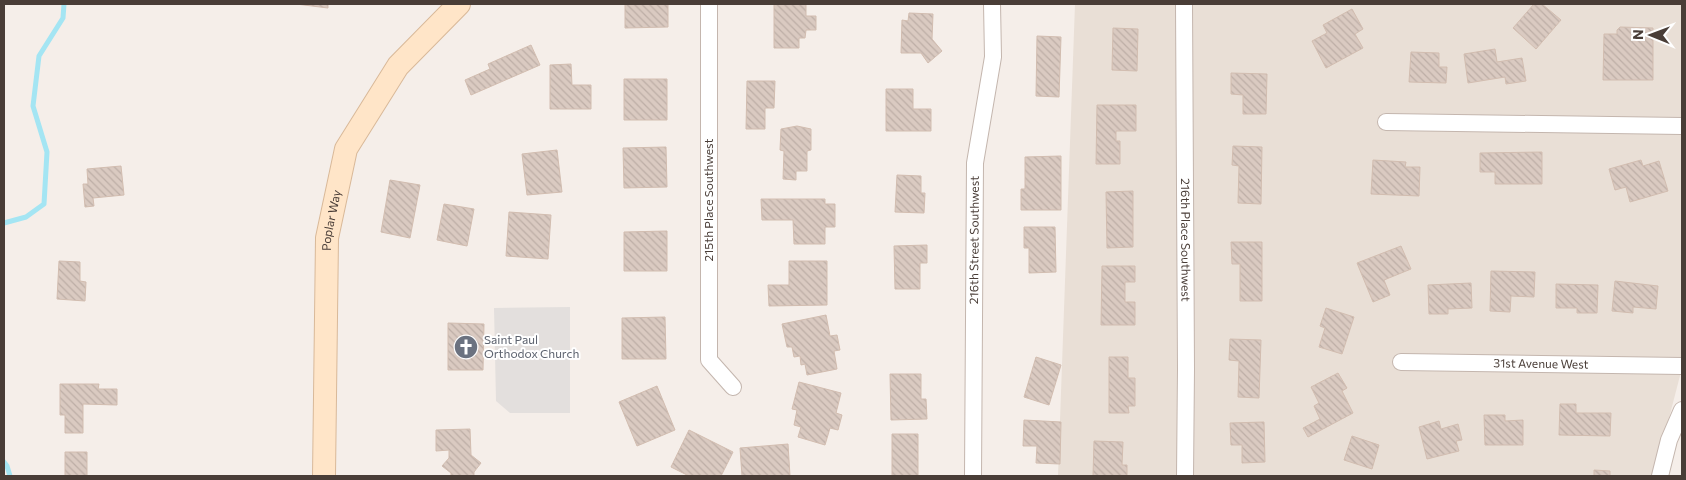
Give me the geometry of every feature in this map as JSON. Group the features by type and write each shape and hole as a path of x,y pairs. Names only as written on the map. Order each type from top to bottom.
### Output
{"main road":[{"name":"Poplar Way","path":"324,476 327,238 346,149 398,66 459,4"}],"street":[{"name":"215th Place Southwest","path":"708,4 709,360 733,387"},
{"name":"216th Street Southwest","path":"973,476 975,163 993,57 992,4"},
{"name":"216th Place Southwest","path":"1184,4 1185,476"},
{"path":"1386,122 1682,126"},
{"name":"31st Avenue West","path":"1401,362 1682,366"},
{"path":"1660,476 1669,440 1682,410"}],"shaded area":[{"path":"1075,4 1682,4 1682,368 1654,476 1058,476"},
{"path":"570,307 570,413 510,413 496,401 494,308"}],"building":[{"path":"296,4 328,4 328,8"},
{"path":"625,4 668,4 668,27 625,28"},
{"path":"774,4 806,4 806,16 816,16 816,30 806,30 805,38 799,38 799,48 774,48"},
{"path":"1534,4 1542,4 1561,20 1536,49 1513,28"},
{"path":"1352,9 1363,29 1355,34 1363,48 1326,68 1312,41 1327,33 1323,25"},
{"path":"909,13 933,14 932,39 942,51 928,63 921,53 901,53 902,20 908,21"},
{"path":"1620,27 1653,28 1653,80 1603,80 1604,34 1617,34 1617,30"},
{"path":"1113,28 1138,29 1137,71 1112,70"},
{"path":"1037,36 1061,37 1059,97 1036,96"},
{"path":"531,45 540,65 471,95 465,80 490,69 488,64"},
{"path":"1495,49 1497,62 1522,58 1526,81 1506,84 1505,77 1468,83 1464,54"},
{"path":"1411,52 1439,53 1439,67 1447,67 1446,83 1409,82"},
{"path":"571,64 572,85 591,85 591,109 550,109 550,65"},
{"path":"1231,73 1267,74 1266,114 1243,114 1243,95 1231,94"},
{"path":"624,79 667,79 667,120 624,120"},
{"path":"747,81 775,81 774,108 765,108 765,129 746,129"},
{"path":"886,89 913,89 913,109 931,109 931,131 886,131"},
{"path":"1097,105 1136,105 1136,131 1116,131 1116,141 1120,141 1120,164 1096,164"},
{"path":"797,126 811,129 811,150 807,151 807,171 796,171 796,180 783,179 784,151 780,150 781,129"},
{"path":"1233,146 1262,147 1261,204 1238,203 1239,166 1232,165"},
{"path":"666,147 667,187 624,188 623,148"},
{"path":"557,150 562,192 527,195 522,154"},
{"path":"1542,152 1542,184 1495,184 1495,172 1480,172 1480,153"},
{"path":"1061,156 1061,210 1021,210 1021,189 1025,189 1025,157"},
{"path":"1373,160 1406,162 1405,167 1420,167 1419,196 1371,194"},
{"path":"1641,160 1643,166 1659,161 1668,191 1630,202 1626,187 1615,190 1609,169"},
{"path":"121,166 124,195 93,198 94,206 85,207 83,184 88,184 87,169"},
{"path":"897,175 921,176 921,193 925,193 924,213 895,212"},
{"path":"390,180 420,185 410,238 381,232"},
{"path":"1133,191 1133,247 1107,248 1106,192"},
{"path":"761,199 825,199 825,204 835,204 835,227 825,227 825,244 794,244 793,220 762,220"},
{"path":"444,204 474,209 467,246 437,240"},
{"path":"509,212 551,215 548,259 506,256"},
{"path":"1024,227 1055,227 1056,272 1029,273 1029,248 1024,248"},
{"path":"667,231 667,271 624,271 624,232"},
{"path":"1231,242 1262,242 1262,301 1240,301 1240,264 1232,264"},
{"path":"927,245 927,263 920,263 920,289 895,289 894,246"},
{"path":"1401,246 1411,269 1384,280 1390,295 1373,302 1357,263"},
{"path":"59,261 80,262 80,281 86,282 85,301 57,299"},
{"path":"789,261 827,261 827,305 769,306 768,285 789,285"},
{"path":"1102,266 1135,266 1135,282 1125,282 1125,302 1135,302 1135,325 1101,325"},
{"path":"1491,271 1535,272 1534,297 1511,296 1510,312 1490,311"},
{"path":"1615,281 1658,286 1656,309 1633,307 1633,313 1612,311"},
{"path":"1471,283 1472,308 1448,309 1448,314 1429,314 1428,285"},
{"path":"1556,284 1598,285 1597,313 1577,313 1577,308 1556,308"},
{"path":"1326,308 1354,317 1342,354 1319,347 1325,328 1320,326"},
{"path":"826,315 830,336 837,335 840,350 834,351 837,369 807,375 805,364 801,365 800,356 794,357 792,347 787,347 782,324"},
{"path":"665,317 666,359 622,359 622,318"},
{"name":"Saint Paul Orthodox Church","path":"448,323 484,324 483,370 448,370"},
{"path":"1230,339 1261,340 1259,398 1238,397 1239,361 1229,360"},
{"path":"1036,357 1061,365 1049,405 1024,397"},
{"path":"1109,357 1128,357 1128,378 1135,378 1135,406 1128,406 1129,413 1109,413"},
{"path":"1338,373 1347,388 1342,391 1353,413 1308,437 1303,428 1320,419 1314,406 1319,403 1311,387"},
{"path":"890,374 921,374 921,399 926,399 927,419 891,420"},
{"path":"799,382 841,393 836,413 842,415 838,430 830,428 825,445 798,437 801,427 794,425 797,410 792,409"},
{"path":"60,384 99,384 98,389 117,389 117,405 83,404 83,433 65,433 65,415 60,415"},
{"path":"657,386 675,430 637,446 619,402"},
{"path":"1560,404 1576,404 1576,413 1611,413 1610,436 1559,435"},
{"path":"1484,415 1505,415 1505,421 1523,420 1523,445 1485,445"},
{"path":"1024,420 1061,422 1060,464 1036,463 1037,446 1023,446"},
{"path":"1439,421 1441,429 1458,424 1462,440 1456,441 1459,451 1427,459 1419,427"},
{"path":"1264,422 1265,462 1242,463 1242,445 1231,445 1230,423"},
{"path":"470,429 471,455 481,463 474,472 474,476 451,476 451,473 442,466 449,458 449,450 436,451 436,430"},
{"path":"689,430 733,452 721,476 689,476 671,467"},
{"path":"892,434 918,434 918,476 892,476"},
{"path":"1352,436 1379,445 1372,469 1344,460"},
{"path":"1094,441 1123,442 1122,465 1127,465 1127,476 1093,476"},
{"path":"788,444 790,476 742,476 740,448"},
{"path":"65,452 87,452 87,476 65,476"},
{"path":"1594,470 1610,471 1610,476 1594,476"}],"waterway":[{"path":"4,223 26,217 44,204 47,152 33,106 39,56 63,18 64,4"},
{"path":"4,462 10,476"}],"place":[{"name":"Saint Paul Orthodox Church","path":"466,347"}]}
